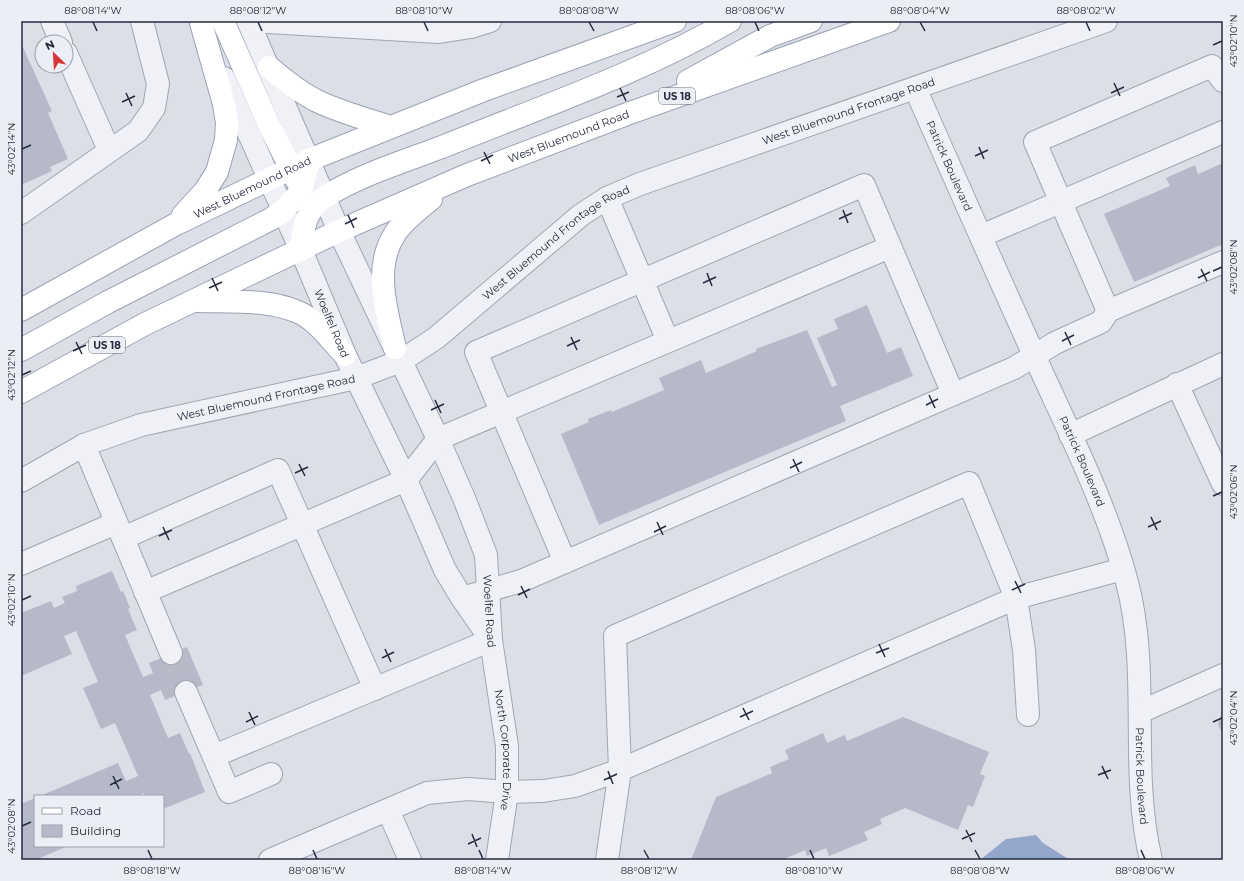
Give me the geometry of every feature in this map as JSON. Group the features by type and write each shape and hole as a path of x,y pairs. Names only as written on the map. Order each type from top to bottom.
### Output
{"main road":[{"path":"21,350 108,302 242,235 283,211 301,191 300,164 270,127 223,21"},
{"name":"West Bluemound Road","path":"21,310 176,224 300,164 492,87 675,21"},
{"path":"300,250 303,225 318,204 364,178 603,82 683,47 730,21"},
{"path":"627,114 770,36 811,21"},
{"name":"West Bluemound Road","path":"21,392 145,324 339,231 467,175 627,114 889,21"},
{"path":"176,224 205,191 217,172 226,140 227,123 224,104 201,22"},
{"path":"269,67 294,88 315,100 333,108 391,127"},
{"path":"398,355 382,286 388,246 396,232 410,216 435,196 467,175"},
{"path":"301,191 318,204"},
{"path":"195,301 268,304 298,312 318,327 345,355"}],"street":[{"path":"52,21 58,34"},
{"path":"21,213 109,150 138,132 154,108 158,84 142,21"},
{"path":"248,21 439,32 476,23"},
{"name":"Woelfel Road","path":"248,21 269,67 300,164 318,204 339,231 438,439 464,498 486,555 491,640"},
{"name":"West Bluemound Frontage Road","path":"21,481 84,445 141,425 356,378 398,355 436,338 581,215 607,198 640,184 1106,21"},
{"name":"Woelfel Road","path":"201,22 345,355 406,480 445,570 491,640"},
{"path":"1108,310 1036,142 1212,66 1223,81"},
{"path":"74,71 109,150"},
{"name":"Patrick Boulevard","path":"915,88 1088,474 1123,569 1133,610 1136,635 1140,712 1140,778 1143,814 1151,860"},
{"path":"981,236 1223,132"},
{"path":"565,562 476,352 642,280 864,185 953,394"},
{"path":"607,198 668,341"},
{"path":"145,592 406,480 438,439 890,246"},
{"path":"462,598 521,581 1014,368 1055,342 1101,322 1108,310 1223,262"},
{"path":"1070,435 1177,384 1223,364"},
{"path":"1177,384 1223,484"},
{"path":"84,445 171,653"},
{"path":"21,564 119,531 278,470 375,689"},
{"path":"607,860 620,770 615,636 969,483 1016,598 1024,650 1028,715"},
{"path":"270,860 427,793 468,789 507,792 543,791 575,786 620,770 1016,598 1123,569"},
{"path":"214,756 491,640"},
{"name":"North Corporate Drive","path":"491,640 507,746 507,792 497,860"},
{"path":"1140,712 1223,675"},
{"path":"186,692 228,792 270,774"},
{"path":"388,810 410,860"}],"water":[{"path":"1036,835 1043,843 1070,860 980,860 1006,839"}],"building":[{"path":"21,43 52,111 48,113 68,159 50,167 52,171 21,185"},
{"path":"1223,163 1223,244 1134,282 1104,214 1170,186 1166,178 1195,165 1198,174"},
{"path":"867,305 887,353 901,347 913,376 840,406 846,421 599,525 561,434 589,422 588,419 611,410 612,412 664,390 659,378 701,360 706,373 757,351 756,349 807,330 832,387 837,385 817,338 838,329 834,319"},
{"path":"112,571 121,592 123,591 130,608 128,609 137,630 125,635 143,677 153,673 149,663 187,647 203,685 165,700 161,690 150,695 168,738 180,733 189,754 190,753 205,792 164,809 164,795 145,795 144,793 139,795 42,795 118,763 126,781 138,776 115,723 101,729 83,688 98,682 76,631 64,636 72,654 21,676 21,613 51,601 54,608 65,603 62,597 77,591 76,586"},
{"path":"1223,709 1223,736 1218,724"},
{"path":"903,717 989,752 980,774 985,776 973,807 968,805 958,830 905,808 880,819 882,824 864,832 868,840 829,856 826,848 807,856 805,850 782,860 691,860 716,797 772,773 770,767 789,759 785,750 823,733 827,743 845,735 847,741"},
{"path":"34,798 34,847 66,847 35,860 21,860 21,804"}],"tunnel":[{"path":"171,653 186,692"}]}
